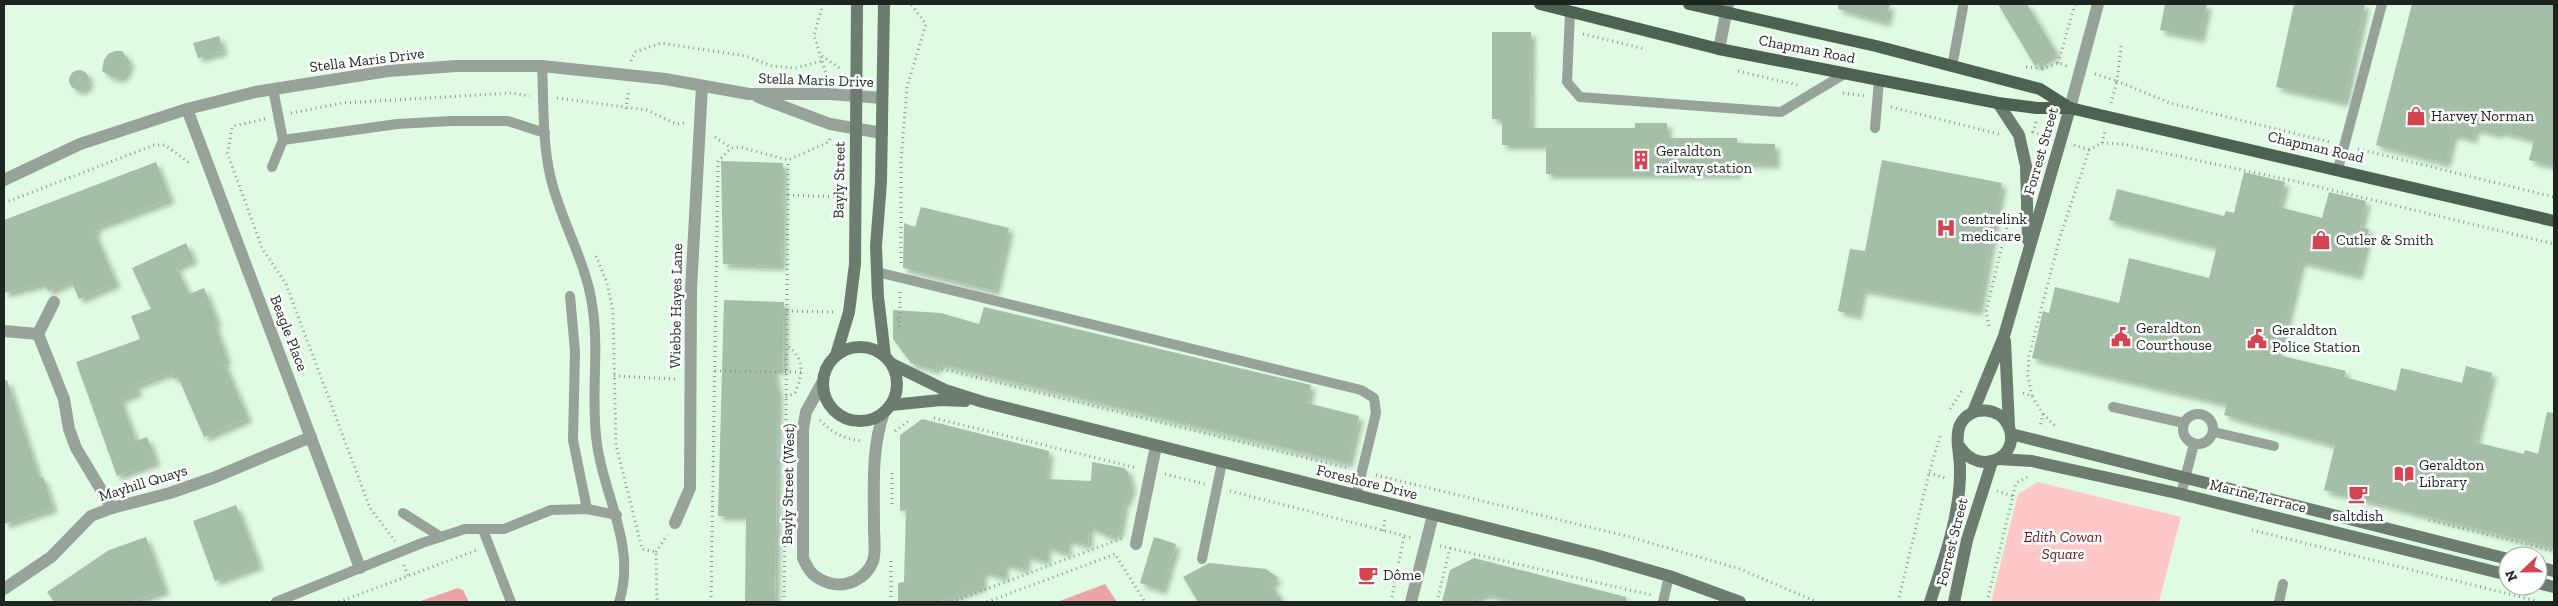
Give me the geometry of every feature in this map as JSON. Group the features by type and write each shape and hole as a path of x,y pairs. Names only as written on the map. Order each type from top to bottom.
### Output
{"main road":[{"name":"Chapman Road","path":"1540,4 1719,48 1846,74 2037,108 2070,108 2338,169 2554,221"},
{"name":"Chapman Road","path":"1689,4 1727,8 2040,89 2070,108"}],"street":[{"name":"Bayly Street","path":"836,355 849,312 855,264 857,4"},
{"path":"884,4 877,272 888,360 898,384 888,409 865,421 844,418 828,403 822,383 829,362 836,355 855,346 876,350 888,360"},
{"name":"Forrest Street","path":"1973,412 2004,336 2098,4"},
{"path":"1719,48 1727,8"},
{"name":"Stella Maris Drive","path":"4,180 80,144 187,109 273,89 388,71 456,66 542,66 665,79 749,94 882,98"},
{"name":"Wiebbe Hayes Lane","path":"674,523 690,488 691,290 702,86"},
{"name":"Stella Maris Drive","path":"749,94 830,124 882,133"},
{"path":"1998,102 2019,135 2026,166 2028,255"},
{"name":"Beagle Place","path":"187,109 360,568"},
{"path":"54,302 38,334 64,399 69,429 76,448 112,508"},
{"path":"4,331 38,334"},
{"name":"Forrest Street","path":"2004,336 2010,430"},
{"name":"Foreshore Drive","path":"888,360 945,390 983,402 1596,555 1669,576 1740,602"},
{"name":"Bayly Street (West)","path":"822,383 806,412 804,428 803,558 810,574 823,581 837,585 850,584 862,577 873,561 875,448 888,409"},
{"name":"Foreshore Drive","path":"888,409 941,400 983,402"},
{"path":"1990,410 1998,414 2010,430 2008,449 1995,461 1978,462 1970,459 1960,447 1958,439 1961,423 1973,412 1990,410"},
{"name":"Marine Terrace","path":"2010,430 2185,479 2498,557"},
{"name":"Mayhill Quays","path":"4,590 51,557 91,516 112,508 170,493 213,478 311,437"},
{"path":"1130,540 1156,446"},
{"name":"Forrest Street","path":"1930,602 1957,505 1960,482 1960,447"},
{"name":"Forrest Street","path":"1954,602 1967,540 1995,461"},
{"name":"Marine Terrace","path":"1995,461 2032,461 2181,494 2498,573"},
{"path":"1411,602 1433,515"}],"lane":[{"path":"2338,169 2382,4"},
{"path":"1952,67 1963,7"},
{"path":"1570,12 1567,82 1580,97 1781,112 1846,74"},
{"path":"542,66 545,132 551,179 592,303 596,347 596,444 617,515 624,560 619,602"},
{"path":"1875,128 1878,80"},
{"path":"272,168 283,140 273,89"},
{"path":"283,140 396,124 451,121 508,121 545,132"},
{"path":"877,272 1361,390 1374,398 1376,412 1356,496"},
{"path":"570,296 575,350 573,440 587,509"},
{"path":"2113,407 2184,423"},
{"path":"2194,444 2185,436 2184,423 2188,418 2200,414 2211,420 2214,432"},
{"path":"2194,444 2206,442 2214,432"},
{"path":"2214,432 2274,446"},
{"path":"2181,494 2194,444"},
{"path":"1202,558 1222,463"},
{"path":"276,602 465,529 504,529 544,511 587,509 617,515"},
{"path":"403,513 441,537"},
{"path":"483,530 511,602"},
{"path":"1662,602 1669,576"},
{"path":"2278,602 2283,584"}],"path":[{"path":"823,4 814,35 828,78"},
{"path":"899,334 901,162 907,88 926,24 911,4"},
{"path":"2042,74 2042,68 2058,63 2075,4"},
{"path":"631,61 635,52 661,43 746,56 772,66 796,68 822,61"},
{"path":"2114,90 2117,81 2121,46"},
{"path":"820,55 840,68"},
{"path":"2102,76 2170,103 2554,197"},
{"path":"626,108 629,87"},
{"path":"1835,92 1865,96"},
{"path":"293,113 343,103 512,93 528,95"},
{"path":"563,99 647,110 676,124 684,123"},
{"path":"1887,106 2000,134"},
{"path":"264,119 233,126 230,133 231,143 227,152 262,248 286,284 370,508 392,534 396,542"},
{"path":"711,602 718,162 731,148 740,147 788,160 829,142 830,138"},
{"path":"2102,143 2103,138"},
{"path":"718,139 731,148"},
{"path":"2040,426 2043,414 2032,396 2028,376 2029,356 2060,237 2089,150 2102,143 2122,144 2303,182 2554,244"},
{"path":"4,203 154,145 165,146 176,152 187,163 194,163"},
{"path":"2084,148 2089,150"},
{"path":"219,154 227,152"},
{"path":"786,426 788,160"},
{"path":"788,195 845,197"},
{"path":"1990,328 1986,312 2011,211"},
{"path":"594,251 607,284 613,311 616,444 642,549 656,552 657,602"},
{"path":"787,311 835,312"},
{"path":"893,318 900,319"},
{"path":"786,396 795,393 801,372 796,352 787,346"},
{"path":"937,368 1630,537 1740,569 1817,602"},
{"path":"715,371 801,372"},
{"path":"614,376 679,379"},
{"path":"709,380 715,380"},
{"path":"1950,409 1964,388"},
{"path":"2015,391 2032,396"},
{"path":"814,414 837,435 846,439 868,442"},
{"path":"894,437 895,431 918,414"},
{"path":"933,418 1144,469"},
{"path":"1898,602 1936,445"},
{"path":"892,461 892,508"},
{"path":"1162,473 1414,539"},
{"path":"1929,473 1952,480"},
{"path":"1987,602 2016,483 2030,475"},
{"path":"1394,485 1395,479"},
{"path":"1993,490 2013,496"},
{"path":"784,602 785,504"},
{"path":"1383,530 1385,518"},
{"path":"2419,518 2554,551"},
{"path":"2245,528 2540,602"},
{"path":"1391,602 1404,536"},
{"path":"952,602 1130,540"},
{"path":"339,602 489,545"},
{"path":"1442,546 1642,592"},
{"path":"1437,602 1450,548"},
{"path":"987,602 1115,554 1145,602"},
{"path":"891,556 891,602"},
{"path":"405,566 408,576"}],"green space":[{"name":"Edith Cowan Square","path":"2038,482 2181,517 2159,602 1991,602 2018,494"}],"shaded area":[{"path":"1105,584 1117,602 1057,602"},
{"path":"458,588 463,590 469,602 418,602"}],"building":[{"path":"1838,4 1890,4 1886,22 1838,9"},
{"path":"1998,4 2027,4 2056,53 2035,66"},
{"path":"2165,4 2207,4 2200,38 2160,30"},
{"path":"2294,4 2365,4 2344,102 2276,87"},
{"path":"2412,4 2554,4 2554,166 2529,160 2534,140 2499,131 2498,134 2475,128 2473,139 2453,134 2446,163 2376,145"},
{"name":"Geraldton railway station","path":"1492,32 1531,32 1530,128 1635,128 1635,123 1667,123 1667,138 1737,138 1737,143 1775,144 1775,164 1737,163 1737,174 1546,174 1546,145 1502,145 1502,119 1492,119"},
{"path":"219,36 223,51 198,58 193,43"},
{"path":"122,51 130,62 125,75 119,78 112,77 102,71 104,60 108,54"},
{"path":"75,70 83,70 89,76 89,84 83,90 75,90 69,84 69,76"},
{"path":"1882,160 2002,183 1978,311 1862,289 1857,315 1838,311 1850,249 1865,251"},
{"path":"721,161 783,163 781,266 723,264"},
{"path":"156,162 170,199 95,227 97,231 94,232 116,283 79,299 71,281 48,291 44,283 4,293 4,220"},
{"path":"2244,172 2285,182 2279,207 2322,218 2329,192 2366,201 2360,227 2369,229 2358,275 2301,261 2278,355 2346,371 2344,377 2396,391 2401,368 2462,383 2466,366 2492,373 2475,442 2524,454 2525,450 2538,454 2547,412 2554,413 2554,548 2324,490 2335,445 2224,415 2227,404 2032,358 2043,311 2049,313 2055,287 2119,303 2129,258 2209,278 2217,247 2109,220 2117,189 2224,216 2226,211 2234,213"},
{"path":"921,207 1009,228 995,291 903,268 904,223 915,227"},
{"path":"186,243 193,259 176,267 189,294 204,288 217,322 214,323 227,360 223,361 248,418 204,437 178,377 173,379 171,372 135,385 138,392 120,399 136,441 147,437 156,461 117,476 76,362 140,339 131,316 151,309 132,268"},
{"path":"724,300 784,302 783,370 773,369 778,392 775,602 745,602 746,516 718,516"},
{"path":"984,307 1311,385 1307,403 1359,416 1348,463 938,363 936,370 911,363 893,339 893,310 941,313 979,324"},
{"path":"7,380 39,478 43,477 53,508 4,524 4,381"},
{"path":"922,419 1049,451 1046,479 1091,481 1092,462 1124,468 1128,472 1131,487 1127,500 1124,502 1119,533 1109,536 1089,526 1088,545 1067,539 1067,553 1046,546 1046,561 1026,555 1025,569 1004,563 1004,577 982,571 982,586 938,602 898,602 898,583 904,582 906,510 900,511 900,435"},
{"path":"236,505 259,565 215,581 193,521"},
{"path":"146,537 165,590 131,602 54,602 47,592 109,550"},
{"path":"1154,537 1176,544 1162,590 1140,583"},
{"path":"1474,558 1626,597 1626,602 1518,602 1485,594 1470,602 1442,602 1450,570"},
{"path":"1209,563 1266,569 1278,578 1271,584 1283,602 1198,602 1183,577"}],"place":[{"name":"Harvey Norman","path":"2416,116"},
{"name":"Geraldton railway station","path":"1641,160"},
{"name":"centrelink medicare","path":"1946,228"},
{"name":"Cutler & Smith","path":"2321,240"},
{"name":"Geraldton Courthouse","path":"2121,337"},
{"name":"Geraldton Police Station","path":"2257,339"},
{"name":"Geraldton Library","path":"2404,474"},
{"name":"saltdish","path":"2358,494"},
{"name":"Dôme","path":"1368,575"}]}
